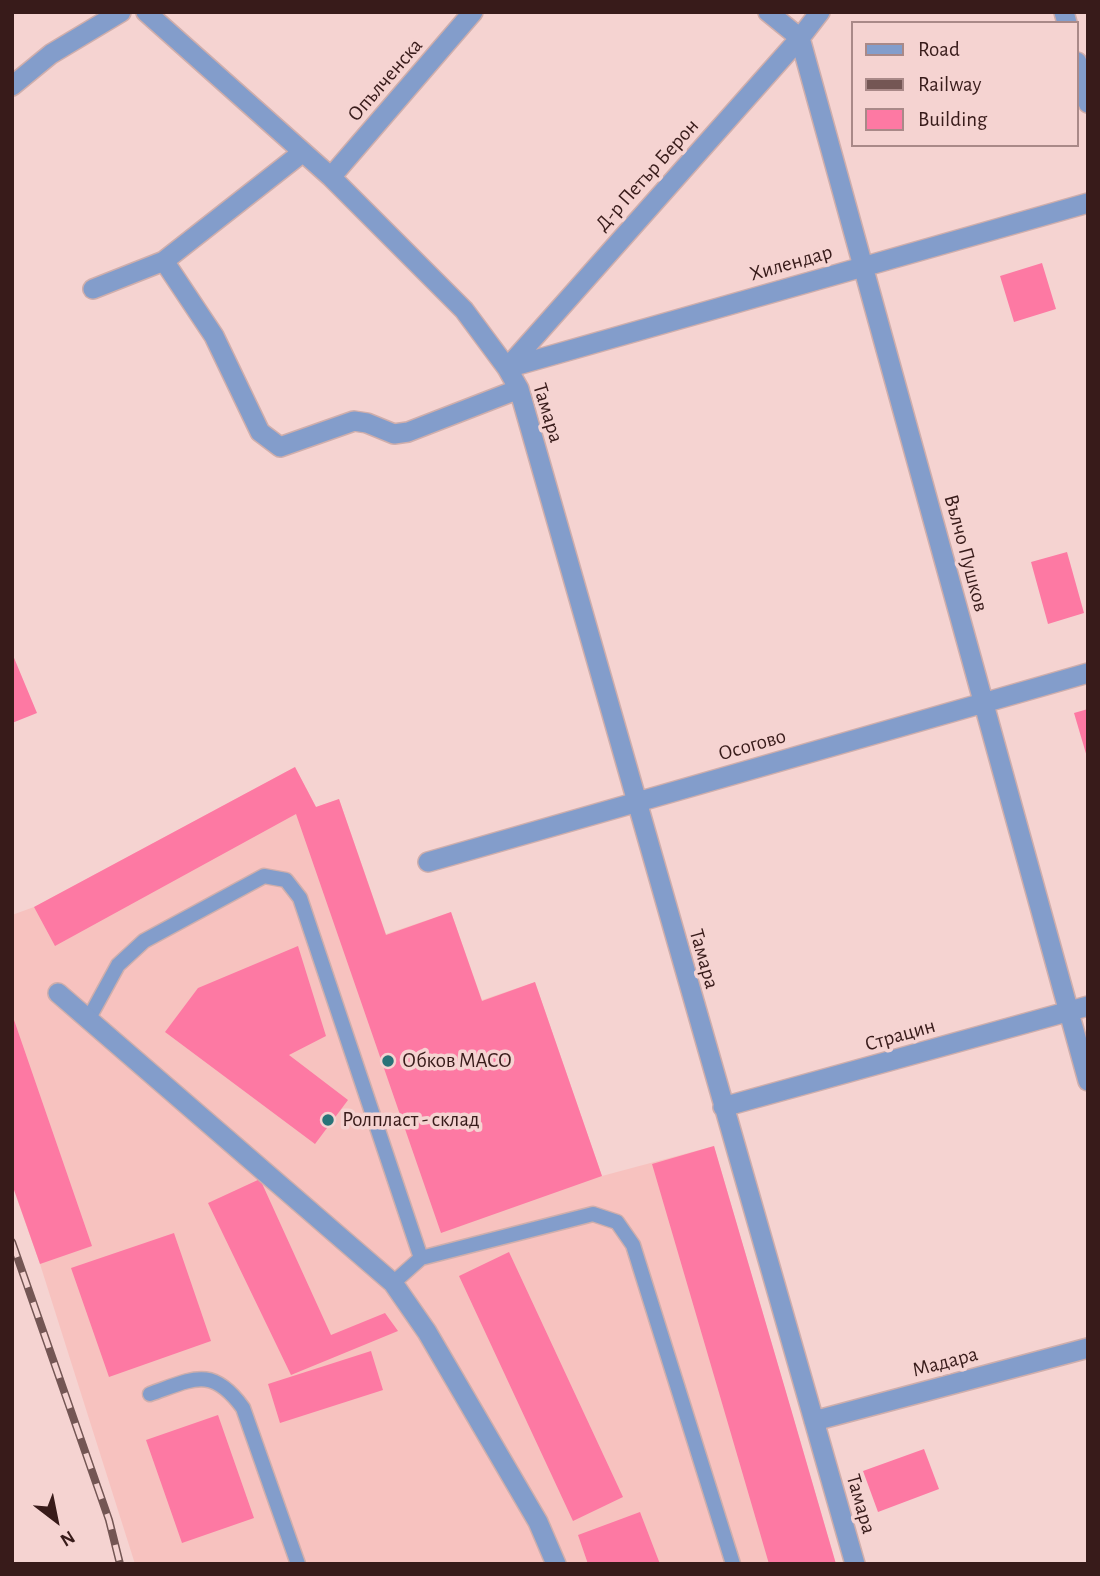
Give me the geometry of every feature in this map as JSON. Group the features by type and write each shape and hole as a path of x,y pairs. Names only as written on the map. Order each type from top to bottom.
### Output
{"street":[{"path":"12,86 51,54 121,12"},
{"path":"146,12 331,177"},
{"name":"Опълченска","path":"331,177 473,12"},
{"path":"768,12 800,38"},
{"name":"Д-р Петър Берон","path":"507,368 800,38 820,12"},
{"name":"Вълчо Пушков","path":"800,38 1088,1081"},
{"path":"1079,69 1088,103"},
{"path":"93,289 164,261 303,152"},
{"name":"Тамара","path":"331,177 464,310 519,388 855,1564"},
{"name":"Хилендар","path":"507,368 1088,203"},
{"path":"164,261 214,336 260,432 280,447 355,421 394,434 408,432 519,388"},
{"name":"Осогово","path":"428,862 1088,673"},
{"path":"58,993 393,1283 427,1332 538,1522 556,1564"},
{"name":"Страцин","path":"723,1107 1088,1006"},
{"name":"Мадара","path":"814,1421 1088,1348"}],"lane":[{"path":"89,1018 118,965 144,942 264,876 286,880 300,898 421,1258"},
{"path":"393,1283 421,1258 593,1214 617,1222 633,1245 733,1564"},
{"path":"150,1394 191,1380 213,1379 231,1391 243,1408 298,1564"}],"shaded area":[{"path":"295,767 316,807 339,799 386,934 451,912 482,1000 535,982 602,1176 714,1146 836,1564 135,1564 40,1264 12,1185 12,915 34,907"}],"building":[{"path":"1042,263 1056,309 1014,322 1000,276"},
{"path":"1067,552 1084,613 1048,624 1031,562"},
{"path":"12,653 37,713 12,723"},
{"path":"1088,709 1088,757 1087,757 1074,713"},
{"path":"295,767 316,807 339,799 386,935 451,912 482,1001 535,982 602,1176 441,1233 296,814 55,946 34,907"},
{"path":"298,946 326,1036 289,1055 348,1100 315,1144 165,1032 198,988"},
{"path":"13,1017 92,1246 40,1264 12,1184"},
{"path":"714,1146 836,1564 769,1564 652,1164"},
{"path":"260,1179 331,1335 385,1313 398,1331 291,1375 208,1203"},
{"path":"174,1233 211,1341 109,1377 71,1268"},
{"path":"509,1252 623,1497 573,1521 459,1276"},
{"path":"371,1351 383,1390 280,1423 268,1384"},
{"path":"218,1415 254,1518 182,1543 146,1440"},
{"path":"924,1449 939,1489 878,1512 863,1471"},
{"path":"640,1512 660,1564 588,1564 578,1535"}],"railway":[{"path":"12,1242 109,1520 120,1564"}],"place":[{"name":"Обков MACO","path":"388,1061"},
{"name":"Ролпласт - склад","path":"328,1120"}]}
